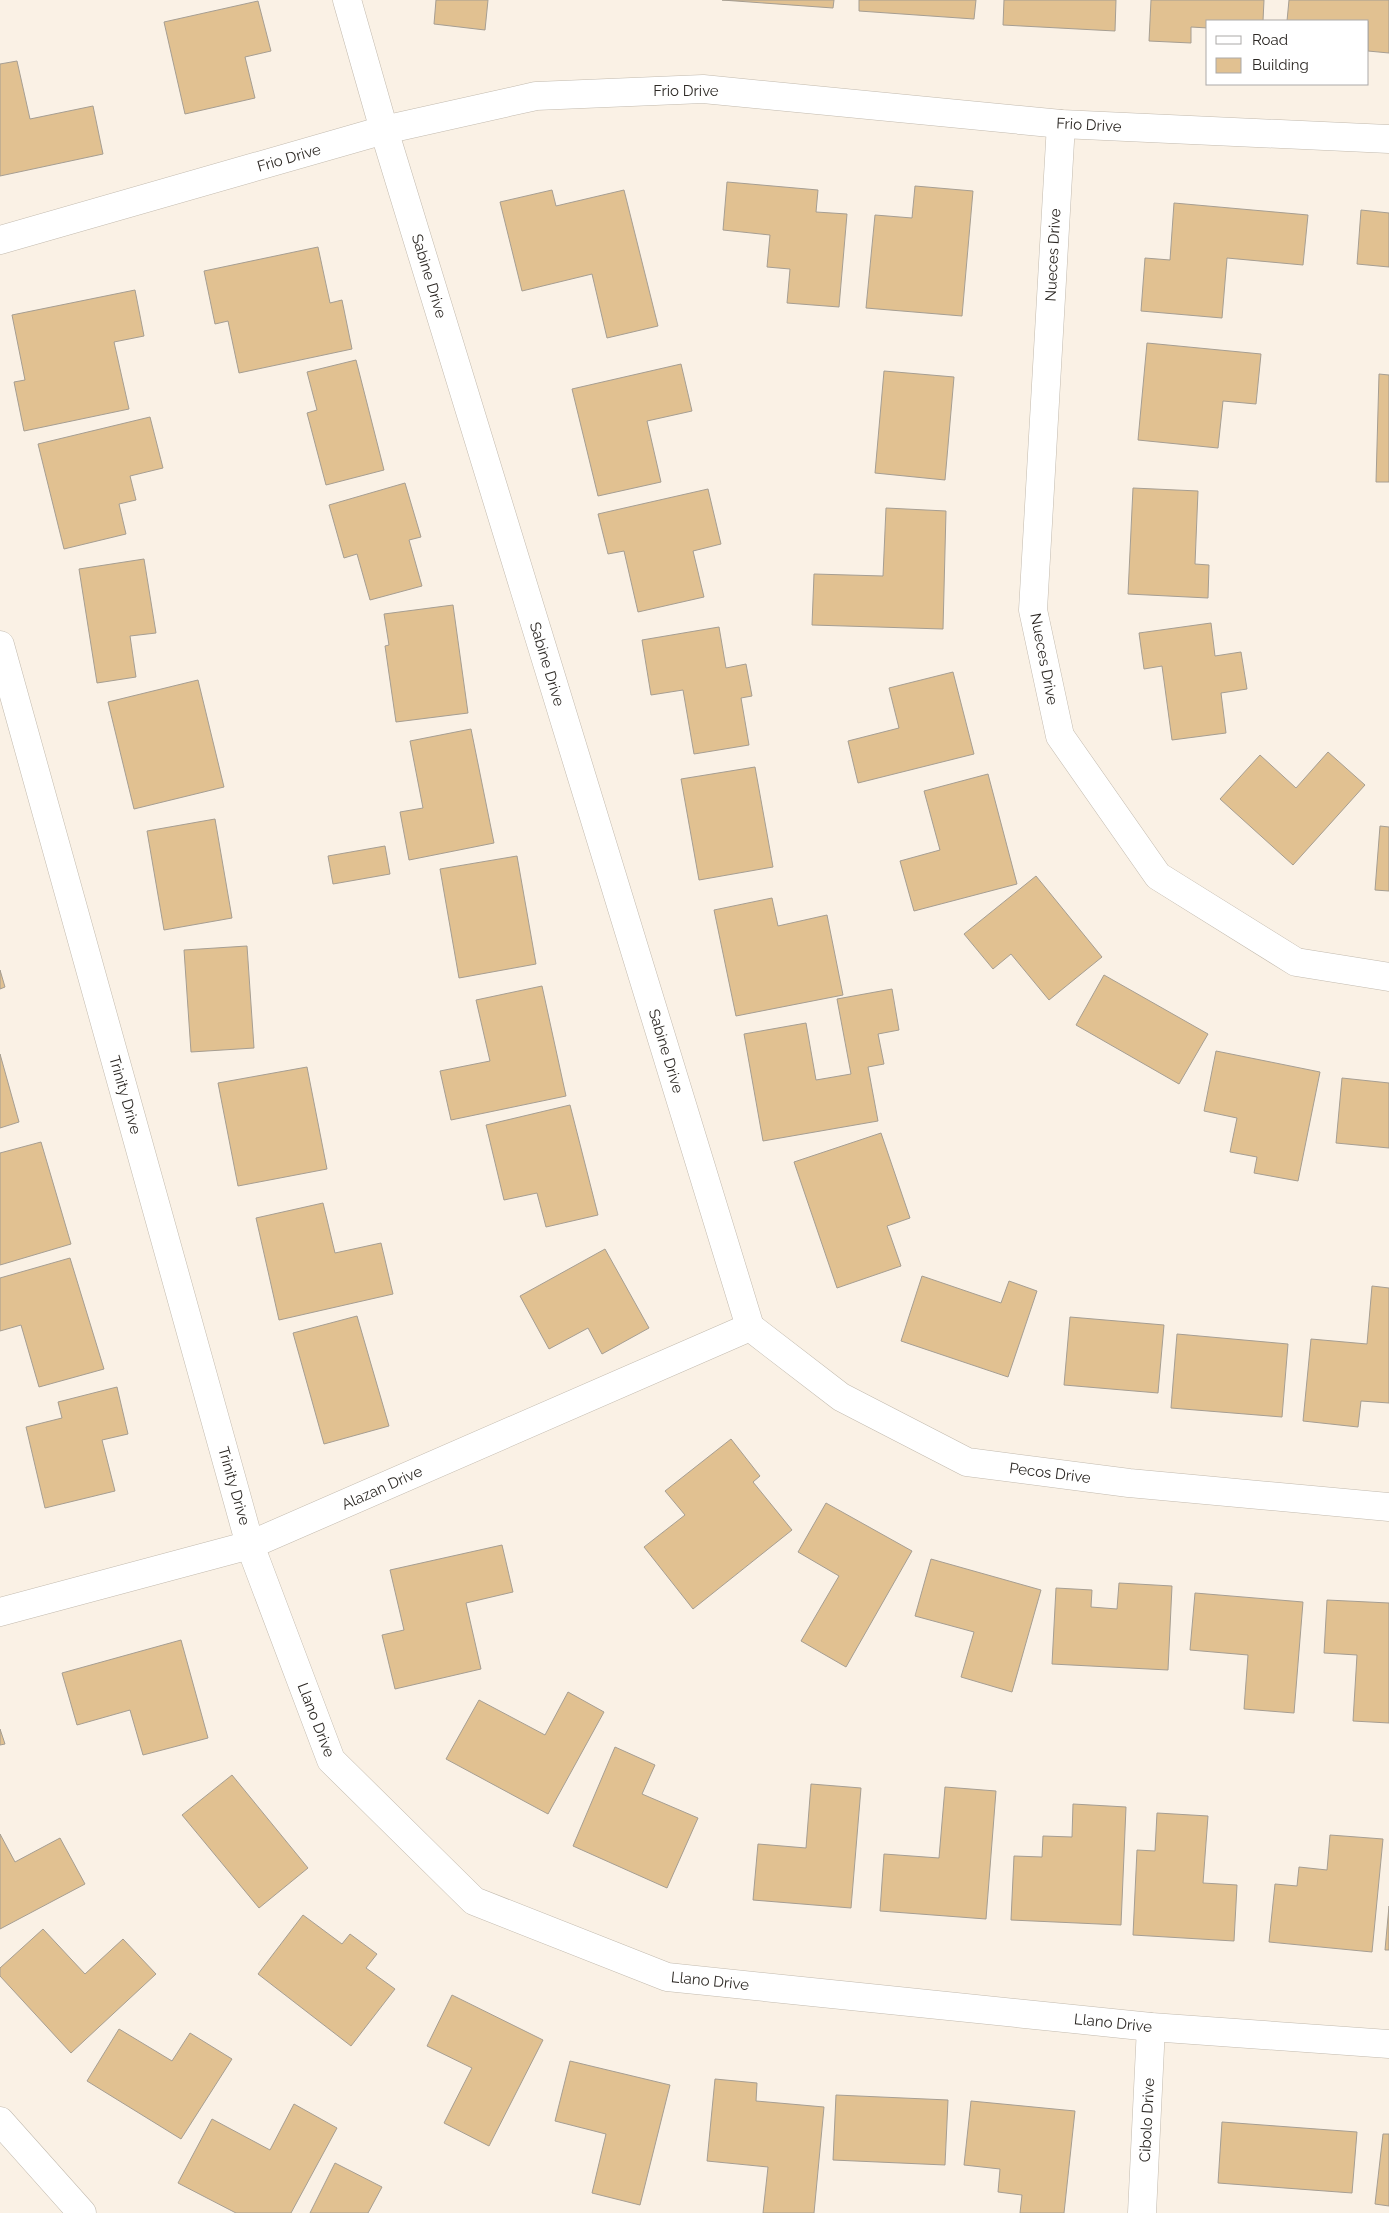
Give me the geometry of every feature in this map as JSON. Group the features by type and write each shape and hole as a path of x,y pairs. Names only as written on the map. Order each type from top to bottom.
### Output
{"street":[{"name":"Sabine Drive","path":"348,0 384,130 750,1327"},
{"name":"Frio Drive","path":"0,240 384,130 536,96 703,89 1061,124 1389,139"},
{"name":"Nueces Drive","path":"1061,124 1033,610 1060,736 1158,876 1296,962 1389,977"},
{"name":"Trinity Drive","path":"0,646 250,1545"},
{"name":"Pecos Drive","path":"750,1327 841,1396 967,1462 1129,1483 1389,1506"},
{"name":"Alazan Drive","path":"0,1612 250,1545 750,1327"},
{"name":"Llano Drive","path":"250,1545 331,1760 474,1901 666,1977 1151,2027 1389,2044"},
{"name":"Cibolo Drive","path":"1142,2213 1151,2027"},
{"path":"0,2121 82,2213"}],"building":[{"path":"436,0 488,0 485,30 434,24"},
{"path":"722,0 834,0 833,8"},
{"path":"859,0 976,0 974,19 859,11"},
{"path":"1004,0 1116,0 1115,31 1003,25"},
{"path":"1151,0 1264,0 1263,20 1206,20 1206,28 1191,27 1191,43 1149,41"},
{"path":"1289,0 1389,0 1389,53 1369,51 1369,20 1287,20"},
{"path":"258,1 271,51 245,57 255,98 185,114 164,22"},
{"path":"17,61 30,119 93,106 103,154 0,176 0,64"},
{"path":"727,182 818,190 816,212 847,214 839,307 787,303 790,269 767,267 770,235 723,230"},
{"path":"915,186 973,191 962,316 866,308 875,215 912,218"},
{"path":"552,190 556,206 624,190 658,326 607,338 592,274 522,291 500,202"},
{"path":"1174,203 1308,215 1303,265 1227,258 1222,318 1141,311 1145,258 1170,260"},
{"path":"1361,210 1389,213 1389,267 1357,264"},
{"path":"318,247 330,303 342,300 352,349 239,373 228,321 215,324 204,271"},
{"path":"135,290 144,336 114,342 129,409 24,431 14,382 25,380 12,315"},
{"path":"1147,343 1261,354 1256,404 1223,401 1218,448 1138,440"},
{"path":"356,360 384,470 326,485 307,413 317,410 307,372"},
{"path":"681,364 692,411 647,421 661,482 598,496 572,389"},
{"path":"884,371 954,377 945,480 875,473"},
{"path":"1379,374 1389,375 1389,482 1376,482"},
{"path":"150,417 163,468 130,476 136,500 119,504 126,534 64,549 38,444"},
{"path":"405,483 421,537 409,540 422,586 370,600 357,554 344,558 329,505"},
{"path":"1133,488 1198,491 1195,564 1209,565 1208,598 1128,594"},
{"path":"708,489 721,544 693,551 704,597 638,612 624,551 608,554 598,514"},
{"path":"886,508 946,511 943,629 812,625 814,574 883,576"},
{"path":"144,559 156,633 130,636 136,677 97,683 79,569"},
{"path":"453,605 468,713 396,722 385,646 389,645 384,614"},
{"path":"1211,623 1215,656 1241,652 1247,689 1221,693 1226,733 1172,740 1162,666 1144,669 1139,633"},
{"path":"719,627 726,668 746,664 752,696 741,698 749,745 694,754 683,690 651,695 642,640"},
{"path":"953,672 974,754 858,783 848,741 899,728 889,688"},
{"path":"198,680 224,787 134,809 108,702"},
{"path":"471,729 494,843 409,860 400,812 423,808 410,741"},
{"path":"1328,752 1365,785 1293,865 1220,799 1260,755 1296,788"},
{"path":"755,767 773,867 699,880 681,779"},
{"path":"988,774 1017,884 914,911 900,861 940,850 924,791"},
{"path":"215,819 232,918 164,930 147,831"},
{"path":"1380,826 1389,827 1389,891 1375,890"},
{"path":"385,846 390,874 333,884 328,856"},
{"path":"517,856 536,964 459,978 440,869"},
{"path":"1036,876 1102,957 1049,1000 1011,954 993,969 964,934"},
{"path":"772,898 778,926 827,915 843,995 736,1016 714,910"},
{"path":"247,946 254,1048 191,1052 184,950"},
{"path":"0,970 5,987 0,989"},
{"path":"1104,975 1208,1034 1179,1084 1076,1025"},
{"path":"542,986 566,1096 451,1120 440,1071 490,1061 476,1000"},
{"path":"892,989 899,1030 878,1034 884,1064 868,1067 878,1121 763,1141 744,1034 806,1023 816,1080 851,1074 837,999"},
{"path":"1216,1051 1320,1072 1298,1181 1254,1173 1257,1157 1230,1152 1237,1118 1204,1111"},
{"path":"0,1054 19,1122 0,1128"},
{"path":"307,1067 327,1169 238,1186 218,1083"},
{"path":"1342,1078 1389,1083 1389,1148 1336,1143"},
{"path":"570,1105 598,1215 546,1227 537,1193 504,1200 486,1125"},
{"path":"881,1133 910,1218 887,1226 901,1266 837,1288 794,1162"},
{"path":"41,1142 71,1244 0,1265 0,1153"},
{"path":"323,1203 335,1253 381,1243 393,1294 279,1320 256,1218"},
{"path":"605,1249 649,1328 602,1354 588,1328 549,1349 520,1296"},
{"path":"70,1258 104,1369 39,1387 21,1325 0,1331 0,1278"},
{"path":"922,1276 1001,1303 1009,1281 1037,1291 1008,1377 901,1341"},
{"path":"1372,1286 1389,1288 1389,1403 1361,1401 1358,1427 1303,1421 1311,1339 1367,1344"},
{"path":"357,1316 389,1426 324,1444 293,1333"},
{"path":"1070,1317 1164,1325 1158,1393 1064,1385"},
{"path":"1177,1334 1288,1344 1282,1417 1171,1408"},
{"path":"117,1387 128,1434 102,1440 115,1491 45,1508 26,1427 62,1418 58,1402"},
{"path":"731,1439 760,1476 753,1482 792,1530 693,1609 644,1547 685,1515 665,1491"},
{"path":"826,1503 912,1551 846,1667 801,1641 839,1576 798,1552"},
{"path":"502,1545 513,1592 466,1603 481,1669 395,1689 382,1635 404,1630 390,1570"},
{"path":"931,1559 1041,1590 1012,1692 961,1677 974,1632 915,1616"},
{"path":"1119,1583 1172,1586 1168,1670 1052,1664 1056,1588 1092,1590 1091,1607 1117,1609"},
{"path":"1195,1593 1303,1602 1294,1713 1244,1709 1248,1655 1190,1650"},
{"path":"1327,1600 1389,1603 1389,1723 1353,1721 1357,1655 1324,1653"},
{"path":"181,1640 208,1738 143,1755 130,1710 77,1725 62,1673"},
{"path":"568,1692 604,1712 548,1814 446,1759 479,1700 545,1735"},
{"path":"0,1729 5,1744 0,1745"},
{"path":"615,1747 655,1765 642,1794 698,1818 667,1888 573,1846"},
{"path":"232,1775 308,1868 259,1908 182,1815"},
{"path":"811,1784 861,1788 851,1908 753,1900 758,1844 806,1848"},
{"path":"945,1787 996,1791 986,1919 880,1911 884,1854 939,1858"},
{"path":"1073,1804 1126,1807 1121,1925 1011,1920 1014,1856 1042,1857 1043,1836 1072,1837"},
{"path":"1157,1813 1208,1816 1203,1883 1237,1885 1234,1941 1133,1935 1137,1850 1155,1851"},
{"path":"0,1834 15,1862 60,1838 85,1884 0,1929"},
{"path":"1330,1835 1383,1839 1372,1952 1269,1942 1275,1884 1297,1886 1299,1867 1327,1870"},
{"path":"1389,1906 1389,1950 1385,1950"},
{"path":"303,1915 342,1944 350,1934 377,1954 366,1968 395,1989 351,2046 258,1974"},
{"path":"43,1929 85,1974 123,1939 156,1974 71,2053 0,1976 0,1968"},
{"path":"452,1995 543,2040 489,2146 444,2123 472,2068 427,2046"},
{"path":"119,2029 172,2061 190,2033 232,2059 181,2139 87,2081"},
{"path":"570,2061 670,2085 640,2205 592,2193 606,2134 555,2121"},
{"path":"715,2079 757,2083 756,2101 824,2107 814,2213 763,2213 768,2167 707,2161"},
{"path":"836,2095 948,2100 945,2165 833,2160"},
{"path":"971,2101 1075,2111 1064,2213 1020,2213 1022,2195 998,2192 1000,2169 964,2165"},
{"path":"294,2104 337,2128 291,2213 236,2213 178,2183 212,2119 270,2150"},
{"path":"1222,2122 1357,2132 1352,2193 1218,2183"},
{"path":"1383,2134 1389,2134 1389,2206 1375,2204"},
{"path":"335,2163 382,2187 368,2213 310,2213"}]}
